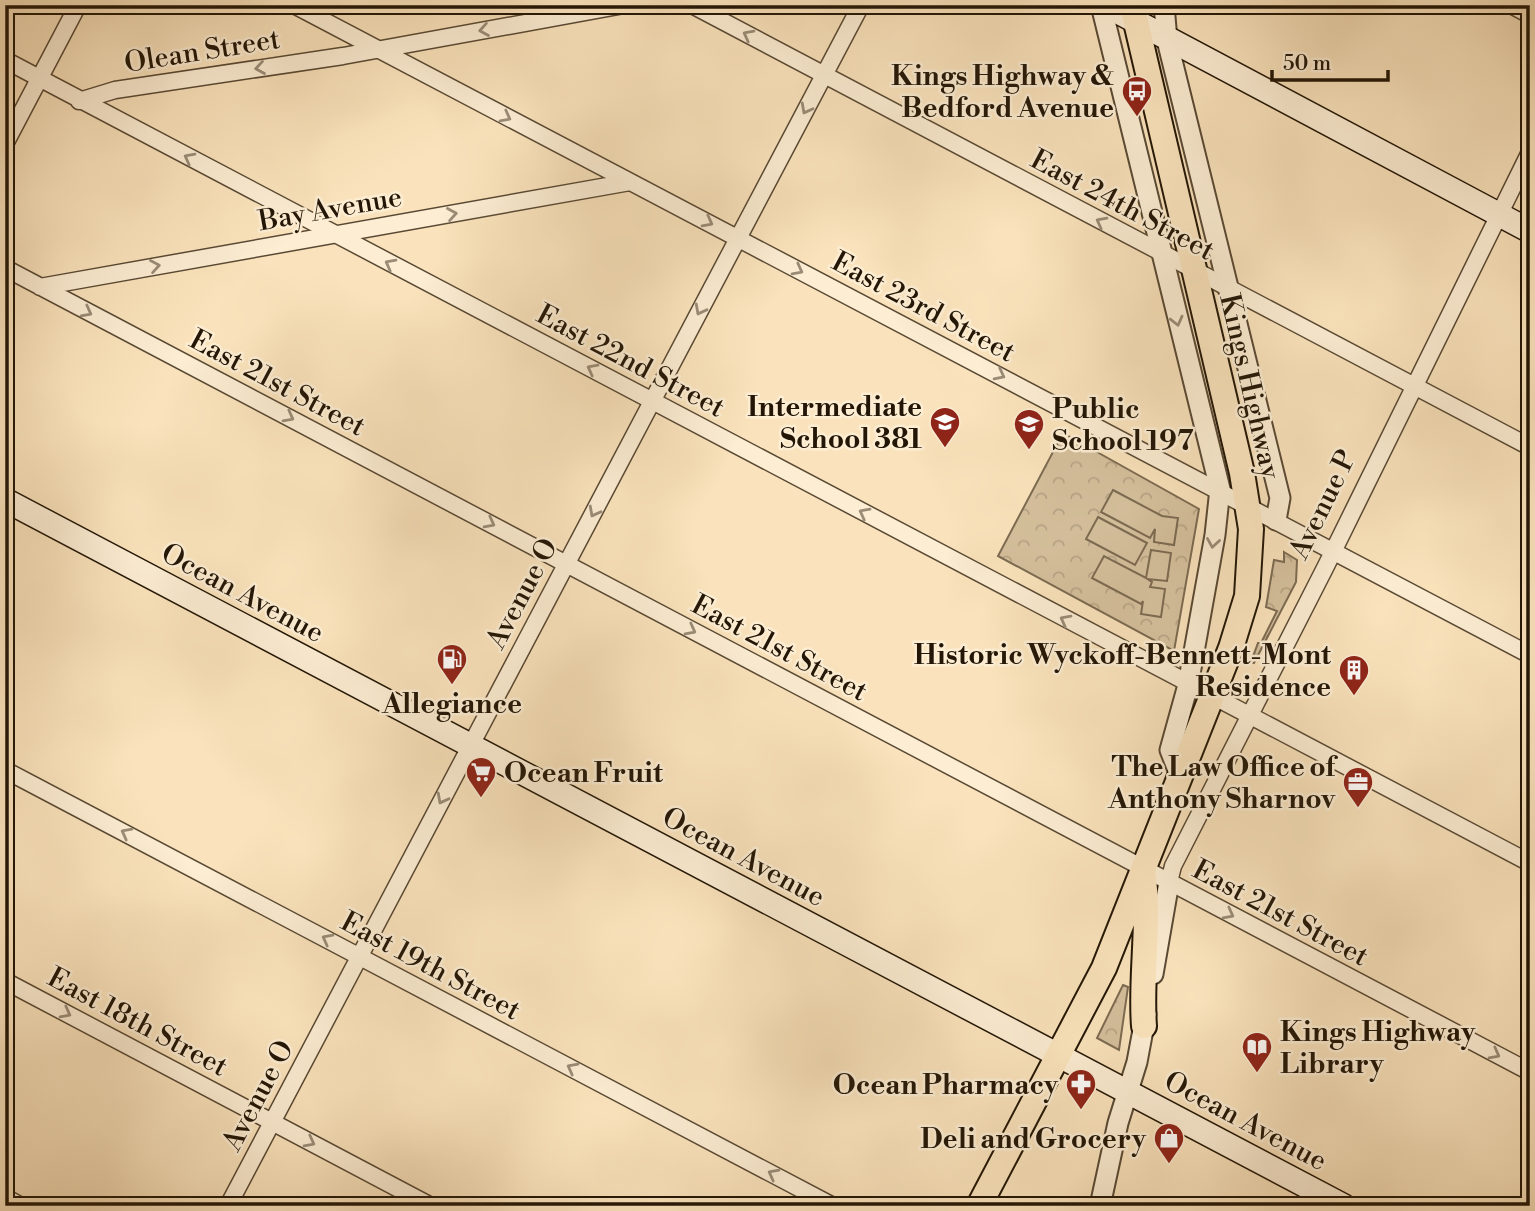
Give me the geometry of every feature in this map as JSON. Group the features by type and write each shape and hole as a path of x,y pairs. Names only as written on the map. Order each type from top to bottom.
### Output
{"main road":[{"path":"1103,5 1133,14 1167,40 1530,231"},
{"name":"Kings Highway","path":"1133,14 1235,439 1251,529 1247,596 1231,649 1142,868"},
{"name":"Ocean Avenue","path":"5,500 1344,1206"},
{"path":"1142,868 1147,901 1141,986 1144,1026"},
{"path":"979,1206 1104,968 1142,868"}],"street":[{"path":"5,144 78,5"},
{"name":"East 23rd Street","path":"294,5 1220,489 1530,655"},
{"name":"Olean Street","path":"79,101 115,90 378,50 624,5"},
{"name":"East 24th Street","path":"692,5 1161,255 1530,447"},
{"name":"Avenue O","path":"228,1206 861,5"},
{"name":"Kings Highway","path":"1103,5 1161,255 1220,489 1188,685 1170,750 1180,775"},
{"name":"Kings Highway","path":"1164,5 1167,40 1280,498 1276,520"},
{"path":"1511,5 1530,15"},
{"name":"East 22nd Street","path":"5,60 1530,863"},
{"name":"Avenue P","path":"1168,882 1171,868 1333,551 1497,214 1530,152"},
{"name":"Bay Avenue","path":"40,287 630,182"},
{"name":"East 21st Street","path":"5,268 1530,1072"},
{"name":"East 19th Street","path":"5,770 833,1206"},
{"path":"1100,1206 1118,1123 1144,1026 1168,882"},
{"name":"East 18th Street","path":"5,981 431,1206"},
{"path":"5,1197 22,1206"}],"green space":[{"path":"1063,433 1199,509 1174,651 998,556"},
{"path":"1113,490 1162,516 1178,518 1174,545 1154,542 1155,529 1150,538 1101,512"},
{"path":"1098,517 1147,543 1135,565 1086,539"},
{"path":"1151,550 1171,553 1167,581 1147,579 1152,582 1150,587 1165,589 1161,617 1141,614 1143,601 1141,604 1092,578 1104,556 1146,578"},
{"path":"1284,552 1297,560 1296,582 1254,663 1251,662 1258,643 1261,643 1277,611 1266,607 1274,560 1284,562"},
{"path":"1123,985 1128,987 1119,1050 1097,1038"}],"place":[{"name":"Kings Highway & Bedford Avenue","path":"1137,118"},
{"name":"Intermediate School 381","path":"945,449"},
{"name":"Public School 197","path":"1029,451"},
{"name":"Allegiance","path":"452,686"},
{"name":"Historic Wyckoff-Bennett-Mont Residence","path":"1354,697"},
{"name":"Ocean Fruit","path":"481,799"},
{"name":"The Law Office of Anthony Sharnov","path":"1358,809"},
{"name":"Kings Highway Library","path":"1257,1074"},
{"name":"Ocean Pharmacy","path":"1081,1111"},
{"name":"Deli and Grocery","path":"1169,1165"}]}
